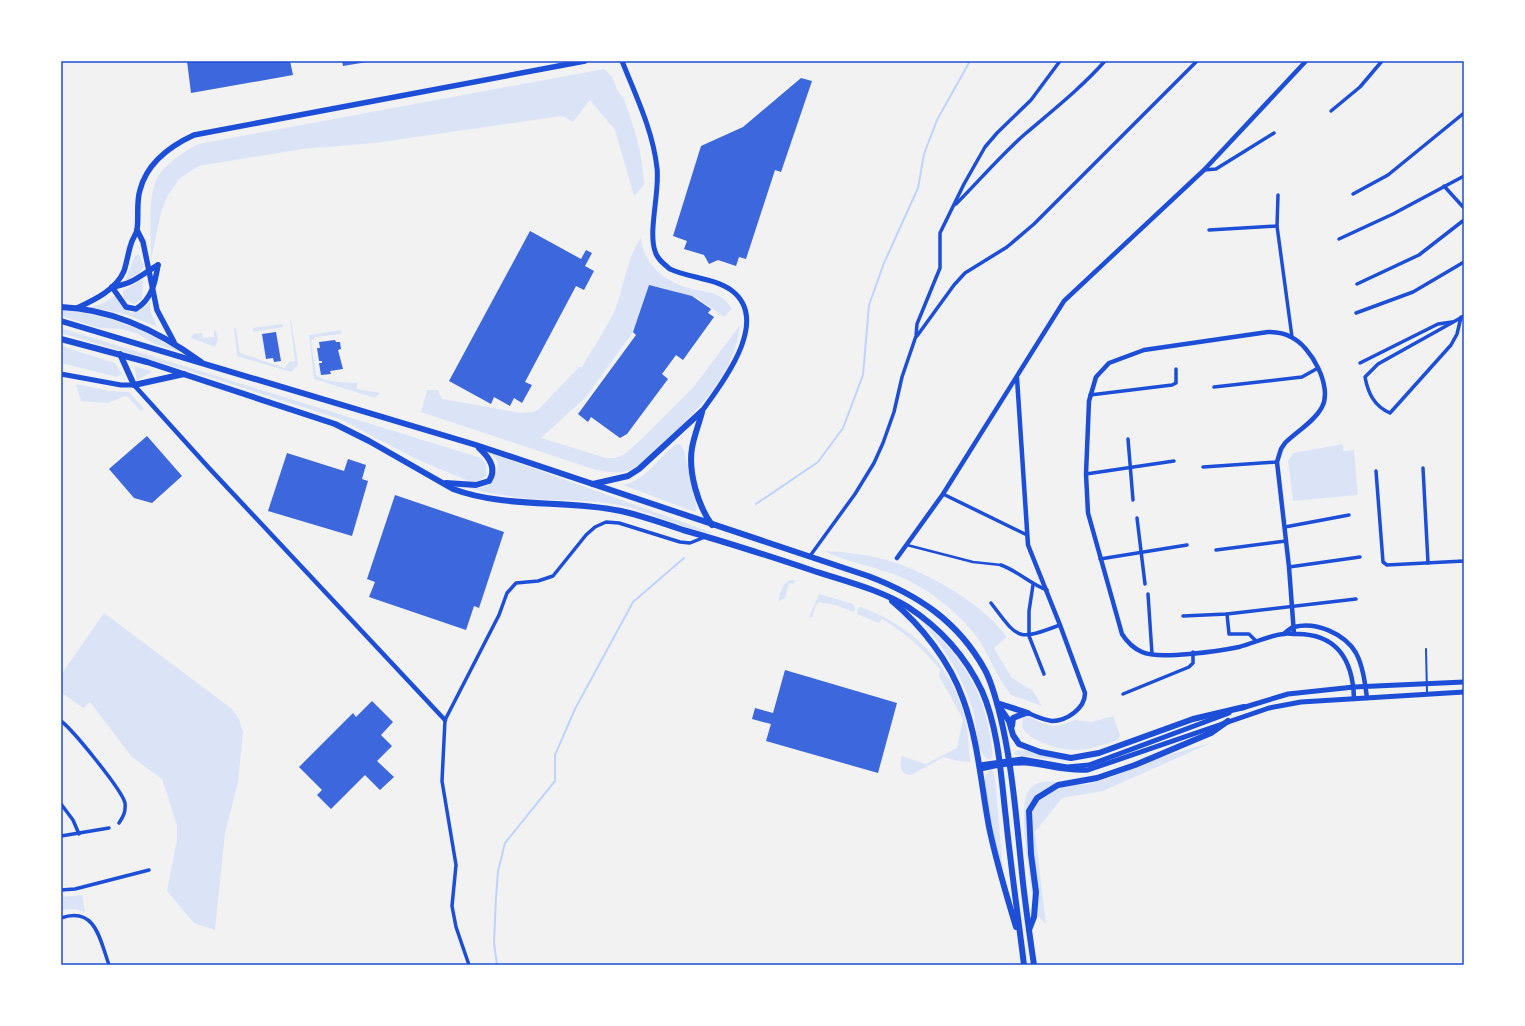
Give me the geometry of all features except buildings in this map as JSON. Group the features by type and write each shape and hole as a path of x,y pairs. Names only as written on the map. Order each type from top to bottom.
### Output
{"highway":[{"path":"61,307 77,308 117,317 148,329 174,342 205,365"},
{"path":"61,321 476,446 712,525 810,556 892,585 913,595 959,633 989,679 997,704 1012,773 1034,965"},
{"path":"61,339 120,354 335,424 369,441 442,483 464,493 488,499 621,511 881,593 908,608 942,634 962,658 982,692 995,738 1024,965"},
{"path":"120,354 134,385 184,374"},
{"path":"593,484 620,478 634,473 702,411"},
{"path":"702,411 692,448 691,459 700,505 712,525"},
{"path":"442,483 476,485 489,481 492,474 492,464 485,454 476,446"},
{"path":"881,593 900,608 936,649 963,698 980,767 989,827 998,866 1022,947"},
{"path":"997,704 1028,713"},
{"path":"997,704 1012,726 1014,735 1019,744 1040,752 1071,758 1099,753 1193,720 1244,707"},
{"path":"1012,726 1014,718 1028,713"},
{"path":"1029,931 1034,917 1036,892 1031,854 1029,812 1037,798 1058,785 1086,781 1135,765 1206,735 1228,721"}],"main road":[{"path":"77,308 95,299 112,287 124,271 131,242 136,230 140,190 151,167 170,147 194,135 585,61"},
{"path":"622,61 654,146 657,170 654,250 663,264 670,269 731,290 741,302 746,314 747,329 738,356 702,411"},
{"path":"136,230 143,242 148,273 157,310 174,342"},
{"path":"158,265 152,292 142,305 130,309 123,303 112,287 131,282 148,273 158,265"},
{"path":"61,374 121,385 134,385"},
{"path":"980,767 1022,759 1067,767 1089,765 1194,729 1244,707 1288,694 1354,687 1464,682"},
{"path":"1194,729 1228,721 1282,704 1464,692"}],"street":[{"path":"810,556 844,512 874,462 894,412 902,377 916,336 917,324 940,268 940,233 964,184 985,147 997,133 1031,100 1060,61"},
{"path":"954,207 1010,149 1072,95 1105,61"},
{"path":"916,336 965,273 1007,247 1034,224 1198,61"},
{"path":"898,558 943,494 1064,301 1204,170 1306,61"},
{"path":"1331,111 1360,87 1382,61"},
{"path":"1353,194 1388,175 1464,113"},
{"path":"1204,170 1216,168 1274,133"},
{"path":"1339,239 1392,214 1464,176"},
{"path":"1444,186 1464,208"},
{"path":"1278,196 1277,226 1292,337"},
{"path":"1357,284 1419,255 1464,220"},
{"path":"1209,230 1277,226"},
{"path":"1356,313 1413,292 1464,262"},
{"path":"1463,317 1457,334 1451,344 1390,413 1381,410 1367,389 1365,377 1378,364 1463,317"},
{"path":"1360,363 1438,324 1453,322"},
{"path":"1294,634 1289,567 1277,462 1281,449 1285,443 1322,408 1325,398 1325,384 1310,355 1292,337 1277,332 1268,332 1137,352 1109,363 1100,370 1093,383 1090,395 1086,474 1088,513 1122,634 1127,642 1143,653 1160,655 1233,648 1284,634 1294,634 1305,634 1322,638 1342,651 1354,687 1354,699"},
{"path":"1214,387 1302,376 1318,368"},
{"path":"1090,395 1172,385 1176,383 1176,370"},
{"path":"1017,378 1027,535 1030,552 1060,625 1085,694 1083,703 1069,716 1054,721 1028,713"},
{"path":"134,385 209,468 445,720"},
{"path":"1128,439 1133,500"},
{"path":"1086,474 1174,461"},
{"path":"1203,467 1277,462"},
{"path":"1423,468 1428,563"},
{"path":"1376,471 1383,562 1386,565 1464,561"},
{"path":"943,494 1027,535"},
{"path":"1285,527 1349,514"},
{"path":"1137,518 1145,584"},
{"path":"469,965 456,927 452,906 456,865 442,781 445,720 499,615 511,587 522,581 538,581 553,576 595,526 606,522 612,522 686,543 707,537"},
{"path":"1216,550 1286,541"},
{"path":"907,545 973,562 1001,565 1015,571 1033,585 1046,590"},
{"path":"1100,559 1187,545"},
{"path":"1289,567 1360,557"},
{"path":"1033,585 1029,611 1029,636 1044,674"},
{"path":"1148,594 1152,654"},
{"path":"1183,616 1227,614 1356,599"},
{"path":"991,603 1014,631 1029,636 1060,625"},
{"path":"1227,614 1229,634 1249,634 1256,642"},
{"path":"1284,634 1293,627 1312,626 1324,629 1342,638 1359,659 1366,687 1367,698"},
{"path":"1342,651 1350,646"},
{"path":"1123,694 1183,669 1193,663 1193,652"},
{"path":"61,721 122,796 125,802 125,813 118,823"},
{"path":"61,804 73,820 79,834"},
{"path":"61,836 109,828"},
{"path":"61,890 149,870"},
{"path":"61,918 71,915 85,918 92,922 109,965"}],"lane":[{"path":"1426,649 1428,694"}],"shaded area":[{"path":"604,69 611,76 618,91 623,97 637,140 642,162 644,185 634,196 615,130 590,100 573,122 562,116 375,143 302,149 199,166 180,178 168,195 161,212 151,260 151,204 156,179 172,161 185,151 198,144"},
{"path":"641,238 647,258 659,273 667,279 686,287 712,293 724,300 732,309 724,317 696,297 649,285 633,332 586,397 541,438 606,458 615,458 623,455 642,439 692,389 740,325 737,342 723,375 701,405 688,419 640,464 628,471 623,472 596,470 421,412 427,390 438,390 442,399 521,413 534,412 539,409 579,367 582,367 603,333 618,303 628,264"},
{"path":"139,254 144,267 139,273 125,281 135,256"},
{"path":"143,279 142,299 134,304 124,299 123,291"},
{"path":"115,296 126,310 132,313 141,310 150,302 150,311 157,327 128,315 90,307 101,304"},
{"path":"61,310 94,315 124,324 167,343 181,352 155,344 138,334 122,329 99,328 61,316"},
{"path":"290,320 298,363 297,367 291,372 237,356 234,328 236,328 240,353 285,368 289,362 295,361"},
{"path":"283,324 283,327 253,332 253,328"},
{"path":"61,328 481,458 486,464 486,476 478,482 471,482 416,459 340,419 209,377 61,333"},
{"path":"216,330 218,339 215,347 191,338 193,334 202,333 203,338 214,337 214,331"},
{"path":"341,330 341,334 316,337 311,341 316,375 330,381 357,383 357,389 380,393 375,398 314,379 309,335"},
{"path":"61,346 115,363 122,374 117,377 61,363"},
{"path":"134,366 151,371 137,380"},
{"path":"76,384 110,391 129,392 144,409 141,411 128,397 125,396 108,403 81,401"},
{"path":"677,444 681,445 684,451 697,509 695,512 623,485 646,473"},
{"path":"1343,444 1343,451 1354,450 1358,495 1293,501 1288,461 1293,453"},
{"path":"488,452 713,533 706,533 636,509 616,504 592,501 531,499 500,495 468,488 486,486 493,480 498,463 494,456"},
{"path":"824,551 861,554 896,563 942,584 972,603 997,625 1007,637 994,648 1011,677 1033,691 1042,706 1011,695 1005,688 979,639 956,614 938,599 918,585 896,575"},
{"path":"791,580 800,581 795,581 793,584 789,583 785,598 778,601 783,586"},
{"path":"819,594 853,604 855,608 854,612 835,605 819,602 816,605 812,618 809,617"},
{"path":"861,607 897,624 913,636 940,665 959,699 968,735 970,762 958,761 944,757 911,775 907,775 901,769 902,756 926,764 957,748 963,719 939,676 940,670 927,655 906,635 882,619 879,623 857,614 858,608"},
{"path":"104,613 232,709 239,719 243,732 238,783 225,833 215,930 194,923 167,891 177,839 177,825 162,779 132,757 90,702 83,708 61,692 61,675"},
{"path":"919,619 945,643 956,656 974,685 986,718 992,748 991,760 982,753 979,747 974,714 959,675 945,651"},
{"path":"1023,716 1028,716 1039,722 1053,726 1075,720 1092,722 1113,716 1120,735 1118,740 1099,746 1083,750 1066,749 1046,744 1030,736 1022,727"},
{"path":"1211,743 1103,791 1062,798 1035,832 1046,924 1038,916 1034,906 1024,830 1025,802 1028,792 1033,786 1046,781 1087,784 1110,777 1157,758"},
{"path":"1023,750 1073,762 1015,755 1015,751"},
{"path":"992,769 995,779 1004,882 992,829 984,780 986,774"},
{"path":"82,895 85,912 74,909 61,910 61,897"}],"waterway":[{"path":"756,504 818,462 843,428 863,375 869,305 884,263 918,188 924,154 937,120 970,61"},
{"path":"497,965 494,943 496,898 498,871 505,843 555,781 555,755 575,709 633,602 684,558"}]}
